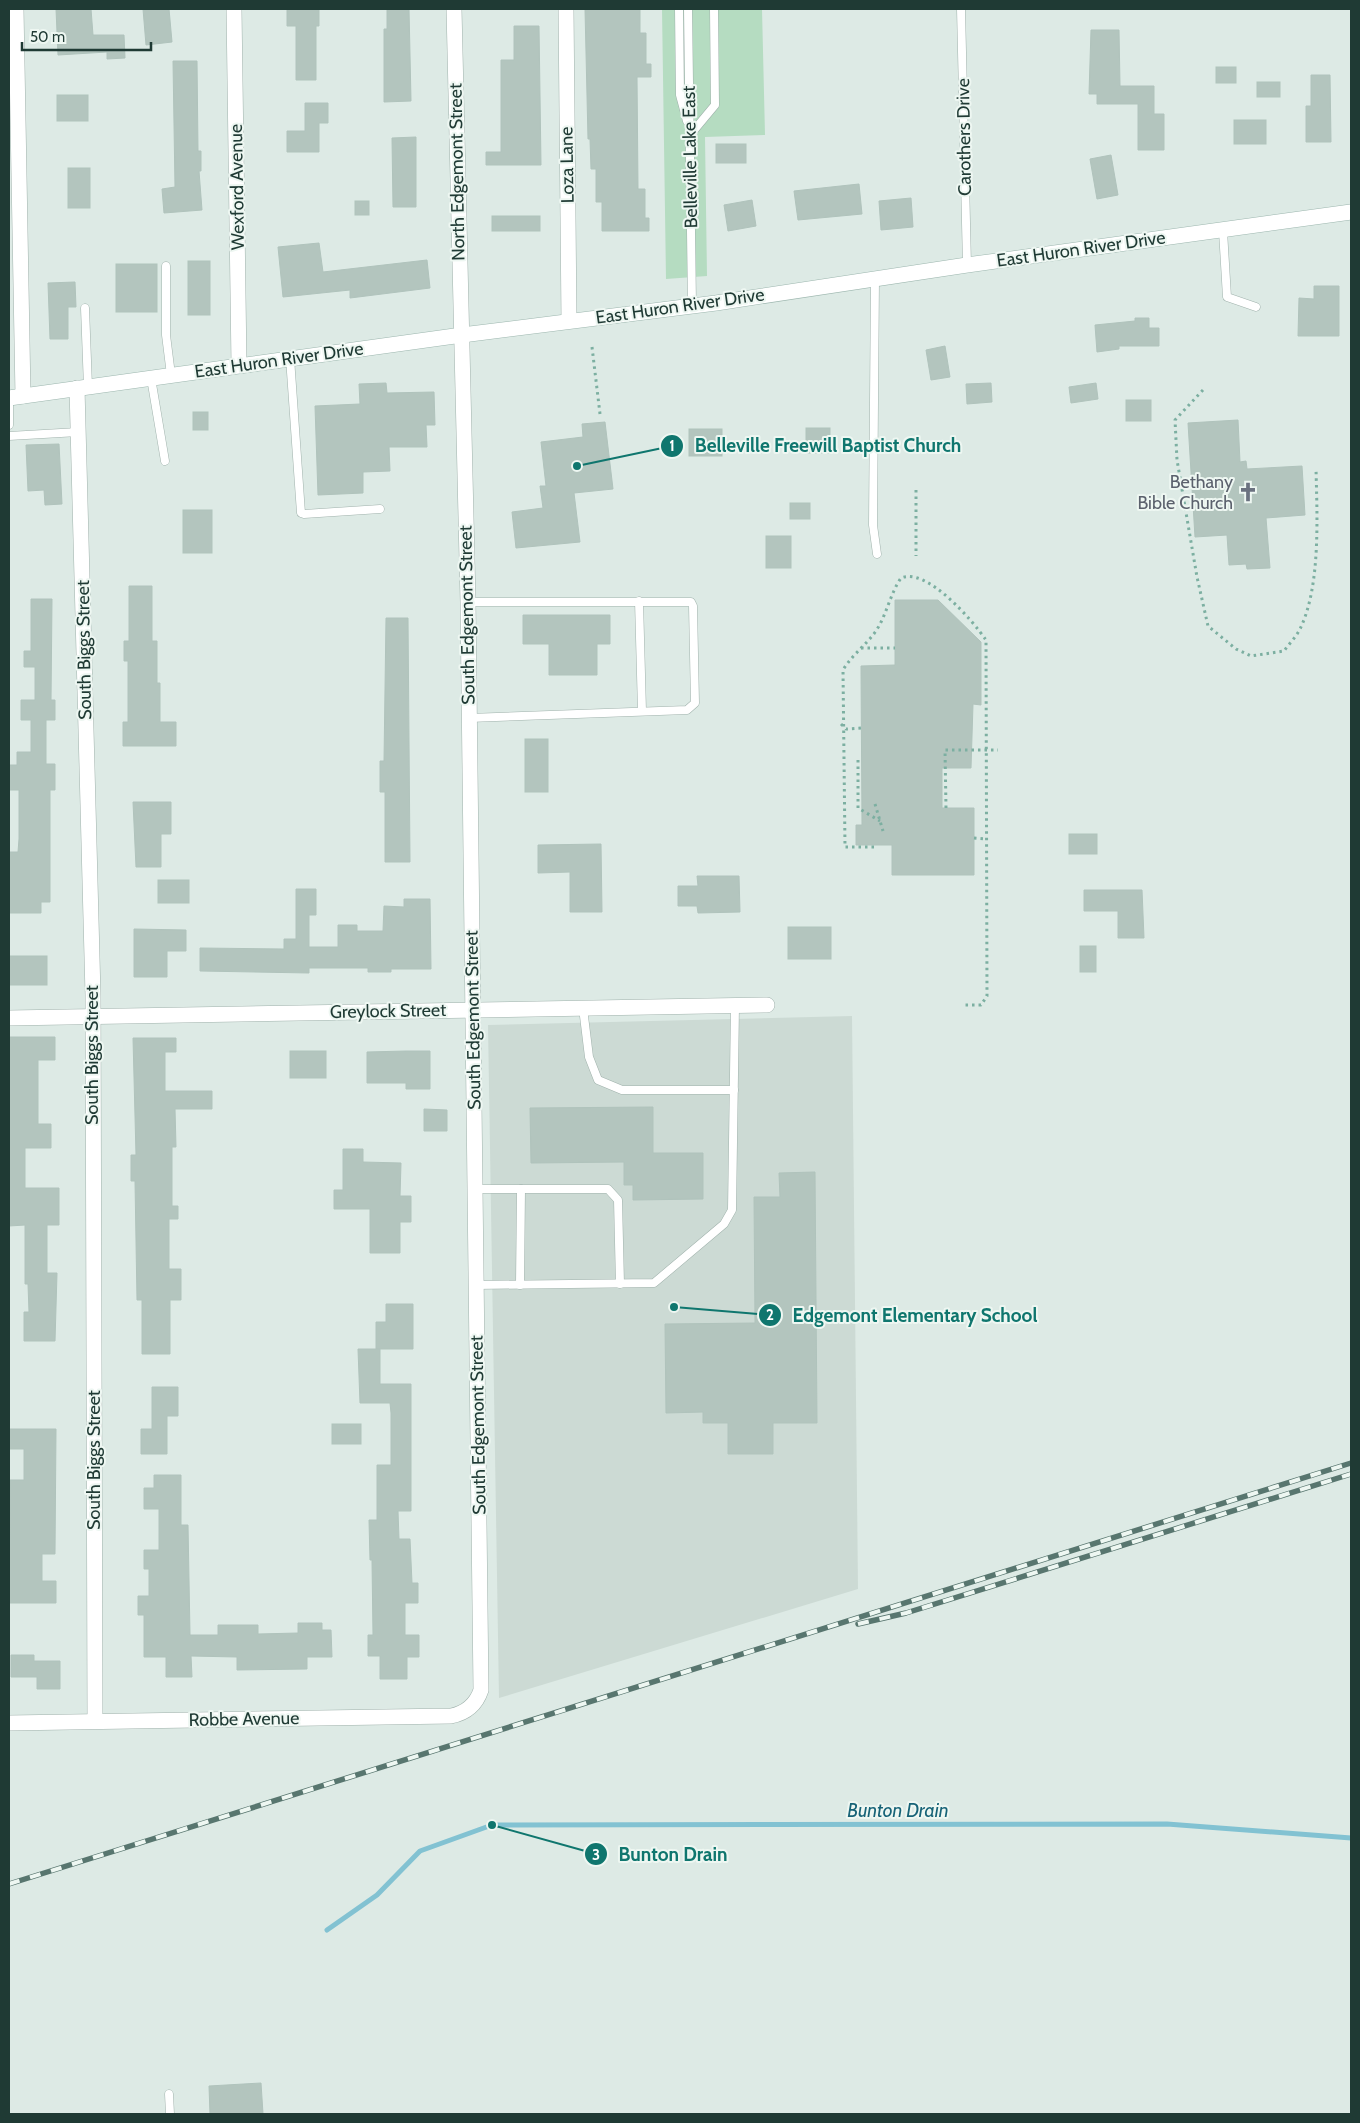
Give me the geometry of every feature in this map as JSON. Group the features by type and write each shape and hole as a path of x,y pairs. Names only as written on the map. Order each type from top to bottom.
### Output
{"street":[{"path":"14,397 16,9"},
{"name":"Wexford Avenue","path":"234,9 239,365"},
{"name":"North Edgemont Street","path":"454,9 462,335"},
{"name":"Loza Lane","path":"566,9 569,321"},
{"name":"East Huron River Drive","path":"14,397 290,358 692,305 1351,212"},
{"name":"South Edgemont Street","path":"462,335 468,602 481,1682 480,1690 474,1703"},
{"name":"South Biggs Street","path":"82,387 78,432 93,995 91,1017 95,1721"},
{"name":"Greylock Street","path":"9,1018 767,1005"},
{"name":"Robbe Avenue","path":"9,1723 451,1716 466,1711 474,1703"}],"lane":[{"path":"679,9 680,95 690,135"},
{"name":"Belleville Lake East","path":"688,9 692,305"},
{"path":"690,135 715,105 714,9"},
{"name":"Carothers Drive","path":"961,9 967,265"},
{"path":"1223,231 1227,297 1256,307"},
{"path":"166,266 166,335 171,375"},
{"path":"875,278 873,525 877,554"},
{"path":"82,387 85,308"},
{"path":"290,358 301,513 380,509"},
{"path":"151,378 165,461"},
{"path":"9,425 14,397"},
{"path":"9,436 78,432"},
{"path":"639,601 642,711"},
{"path":"468,602 691,602 693,606 695,703 687,710 469,718"},
{"path":"476,1285 654,1283 724,1224 732,1210 735,1006"},
{"path":"583,1008 589,1057 598,1080 622,1090 734,1090"},
{"path":"475,1188 608,1188 618,1200 620,1284"},
{"path":"520,1284 521,1188"},
{"path":"169,2094 170,2114"}],"path":[{"path":"592,347 600,414"},
{"path":"1203,390 1175,420 1177,460 1197,577 1208,626 1236,649 1251,656 1284,651 1300,630 1311,596 1317,525 1316,468"},
{"path":"916,490 916,556"},
{"path":"874,847 845,847 842,725 843,670 848,660 876,632 888,610 895,586 901,578 912,576 927,582 948,597 976,625 986,640 988,750 987,996 981,1005 963,1005"},
{"path":"861,648 895,648"},
{"path":"842,725 846,729 862,728"},
{"path":"946,808 945,750 998,750"},
{"path":"858,760 858,808 880,821"},
{"path":"875,804 883,831"},
{"path":"974,838 987,839"}],"shaded area":[{"path":"852,1016 858,1589 499,1698 488,1025"}],"green space":[{"path":"662,9 762,9 765,135 705,137 707,276 666,279"}],"building":[{"path":"56,9 91,9 93,35 124,35 125,58 107,59 107,52 58,55"},
{"path":"143,9 169,9 172,42 146,45"},
{"path":"287,9 319,9 319,26 316,26 316,80 296,80 296,26 287,26"},
{"path":"387,9 409,9 411,101 384,102 384,29 387,29"},
{"path":"585,9 640,9 640,33 646,33 646,64 651,64 651,77 637,77 638,189 645,189 645,218 649,218 649,231 602,231 602,202 596,202 596,169 591,169 590,139 588,139"},
{"path":"514,26 539,26 541,165 486,165 486,152 501,152 501,60 514,60"},
{"path":"1091,30 1119,30 1120,86 1154,86 1154,114 1164,114 1164,150 1138,150 1138,104 1097,104 1097,94 1089,94"},
{"path":"173,61 197,61 198,151 201,151 201,171 199,171 202,210 164,213 162,189 175,187"},
{"path":"1216,67 1236,67 1236,83 1216,83"},
{"path":"1311,75 1330,75 1331,142 1306,142 1306,106 1311,106"},
{"path":"1257,82 1280,82 1280,97 1257,97"},
{"path":"57,95 88,95 88,121 57,121"},
{"path":"305,103 328,103 328,123 319,123 319,152 287,152 287,131 305,131"},
{"path":"1234,120 1266,120 1266,144 1234,144"},
{"path":"416,137 416,207 393,207 392,138"},
{"path":"716,144 746,144 746,163 716,163"},
{"path":"1111,155 1118,195 1097,199 1090,159"},
{"path":"68,168 90,168 90,208 68,208"},
{"path":"859,184 862,214 798,220 794,191"},
{"path":"911,198 913,227 881,230 879,201"},
{"path":"752,200 756,226 728,231 724,205"},
{"path":"355,201 369,201 369,215 355,215"},
{"path":"492,216 540,216 540,231 492,231"},
{"path":"319,243 323,272 427,260 430,288 350,298 350,290 283,297 278,247"},
{"path":"188,261 210,261 210,315 188,315"},
{"path":"116,264 157,264 157,312 116,312"},
{"path":"75,282 76,307 68,307 68,339 50,339 48,283"},
{"path":"1314,286 1339,286 1339,336 1298,336 1299,298 1314,299"},
{"path":"1135,318 1149,318 1149,328 1159,328 1159,346 1119,346 1119,349 1097,352 1095,325 1135,321"},
{"path":"945,346 950,377 931,380 926,350"},
{"path":"386,383 387,393 434,392 435,425 426,425 427,447 389,447 390,471 363,472 363,493 318,495 315,406 360,404 359,384"},
{"path":"991,383 992,402 967,404 966,384"},
{"path":"1096,383 1098,399 1071,403 1069,387"},
{"path":"1126,400 1151,400 1151,421 1126,421"},
{"path":"193,412 208,412 208,430 193,430"},
{"name":"Bethany Bible Church","path":"1238,420 1240,462 1246,461 1247,469 1302,466 1305,515 1266,518 1270,568 1247,569 1246,564 1229,565 1227,535 1195,537 1188,423"},
{"path":"605,422 613,489 574,493 580,542 516,548 512,512 543,508 540,486 546,486 541,442 583,437 582,424"},
{"path":"806,428 830,428 830,453 806,453"},
{"path":"689,429 722,429 722,456 689,456"},
{"path":"59,444 62,504 45,505 44,490 28,491 26,445"},
{"path":"790,503 810,503 810,519 790,519"},
{"path":"183,510 212,510 212,553 183,553"},
{"path":"766,536 791,536 791,568 766,568"},
{"path":"129,586 152,586 152,641 157,641 157,683 160,683 160,722 176,722 176,746 123,746 123,722 128,722 128,661 124,661 124,641 129,641"},
{"path":"31,599 52,599 51,700 55,700 55,720 46,720 46,764 55,764 55,790 50,790 50,902 41,902 41,913 9,913 9,852 18,852 19,790 9,790 9,765 17,765 17,752 31,752 31,720 21,720 21,700 35,700 35,667 24,667 24,651 31,651"},
{"path":"895,600 938,600 981,642 981,705 973,704 971,768 942,768 942,808 974,808 974,875 892,875 892,845 856,845 856,825 862,825 861,666 895,665"},
{"path":"523,615 610,615 610,644 597,644 597,675 549,675 549,644 523,644"},
{"path":"386,618 408,618 410,862 385,862 385,792 380,792 380,761 384,761"},
{"path":"525,739 548,739 548,792 525,792"},
{"path":"133,802 171,802 171,834 161,834 161,867 136,867"},
{"path":"1069,834 1097,834 1097,854 1069,854"},
{"path":"601,844 602,912 570,912 570,872 538,873 538,845"},
{"path":"697,876 739,876 740,912 698,913 697,906 678,906 678,886 698,886"},
{"path":"158,880 189,880 189,903 158,903"},
{"path":"296,889 316,889 316,915 309,915 309,947 338,947 338,925 357,925 357,931 383,931 384,906 404,907 404,899 430,899 431,969 391,969 391,972 368,972 368,968 309,968 309,973 200,971 200,948 284,949 284,939 296,939"},
{"path":"1084,890 1142,890 1144,938 1118,938 1118,911 1084,911"},
{"path":"788,927 831,927 831,959 788,959"},
{"path":"134,929 186,930 186,951 167,951 167,977 134,977"},
{"path":"1080,946 1096,946 1096,972 1080,972"},
{"path":"9,956 47,956 47,985 9,985"},
{"path":"9,1037 55,1037 55,1060 38,1060 38,1124 51,1124 51,1148 25,1148 25,1188 59,1188 59,1225 47,1225 47,1273 57,1273 55,1341 24,1341 24,1312 29,1312 28,1284 25,1284 25,1225 9,1226"},
{"path":"133,1038 176,1038 176,1052 165,1052 165,1091 212,1091 212,1109 175,1109 176,1147 172,1147 172,1206 178,1206 178,1219 169,1219 169,1269 181,1269 181,1300 170,1300 170,1354 142,1354 142,1300 137,1300 135,1181 131,1181 131,1155 136,1155"},
{"path":"290,1051 326,1051 326,1078 290,1078"},
{"path":"430,1051 430,1089 406,1089 406,1083 367,1083 367,1052"},
{"path":"653,1107 653,1153 703,1153 703,1199 633,1200 633,1185 624,1185 624,1162 531,1163 530,1108"},
{"path":"424,1109 447,1110 447,1131 424,1131"},
{"path":"343,1149 363,1149 363,1162 401,1163 400,1196 411,1196 411,1222 400,1222 400,1253 370,1253 370,1209 334,1209 334,1190 343,1190"},
{"path":"815,1172 817,1423 773,1423 773,1454 728,1454 728,1423 703,1423 703,1412 666,1413 665,1324 755,1323 754,1197 780,1197 779,1173"},
{"path":"386,1304 413,1304 413,1349 376,1349 376,1322 386,1322"},
{"path":"358,1349 380,1349 380,1384 411,1384 411,1511 398,1511 399,1539 410,1539 412,1583 418,1583 418,1603 405,1603 405,1635 419,1635 419,1657 407,1657 407,1679 380,1679 380,1656 368,1656 368,1635 373,1635 372,1560 370,1560 369,1520 377,1520 377,1465 391,1465 391,1413 390,1403 360,1403"},
{"path":"152,1387 178,1387 178,1416 167,1416 167,1454 141,1454 141,1429 152,1429"},
{"path":"332,1424 361,1424 361,1444 332,1444"},
{"path":"9,1429 56,1429 55,1554 42,1554 42,1581 56,1581 56,1603 9,1603 10,1480 24,1480 24,1449 9,1449"},
{"path":"154,1475 181,1475 181,1525 188,1525 190,1635 218,1635 218,1625 258,1625 258,1634 298,1633 298,1623 322,1623 322,1630 331,1630 332,1657 307,1657 307,1669 237,1670 237,1657 191,1656 192,1677 166,1677 166,1657 144,1657 144,1615 138,1615 138,1596 149,1596 149,1569 144,1569 144,1550 159,1550 159,1509 144,1509 144,1488 154,1488"},
{"path":"11,1655 34,1655 34,1661 60,1661 60,1689 37,1689 37,1677 11,1677"},
{"path":"261,2083 263,2114 210,2114 209,2086"}],"waterway":[{"name":"Bunton Drain","path":"327,1930 377,1895 420,1851 492,1825 1167,1824 1351,1838"}],"railway":[{"path":"9,1884 1351,1463"},
{"path":"858,1624 906,1613 1351,1474"}],"place":[{"name":"Belleville Freewill Baptist Church","path":"577,466"},
{"name":"Bethany Bible Church","path":"1248,492"},
{"name":"Edgemont Elementary School","path":"674,1307"},
{"name":"Bunton Drain","path":"492,1825"}]}
